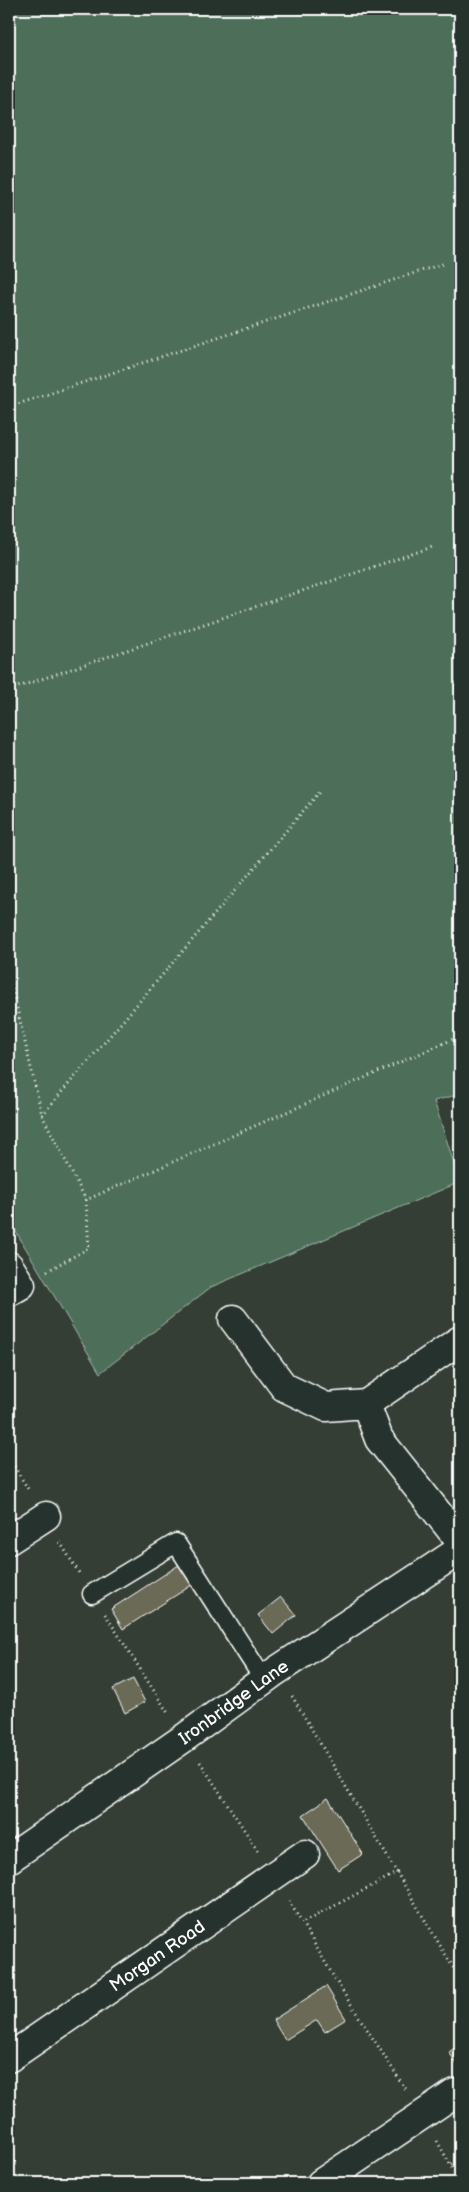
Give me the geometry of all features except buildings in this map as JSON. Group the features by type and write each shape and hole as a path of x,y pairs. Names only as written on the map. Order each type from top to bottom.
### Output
{"street":[{"path":"233,1319 284,1386 326,1407 366,1404 460,1340"},
{"path":"366,1404 379,1439 460,1541"},
{"path":"9,1540 46,1516"},
{"name":"Ironbridge Lane","path":"9,1859 184,1738 270,1675 460,1550"},
{"name":"Morgan Road","path":"9,2058 305,1854"},
{"path":"321,2183 455,2093"}],"lane":[{"path":"92,1594 176,1543 270,1675"}],"path":[{"path":"9,407 442,264"},
{"path":"9,690 435,546"},
{"path":"42,1115 322,789"},
{"path":"9,974 42,1115 86,1200 89,1248 13,1281"},
{"path":"86,1200 460,1036"},
{"path":"9,1458 92,1594 304,1922 341,1989 422,2114 460,2182"},
{"path":"270,1675 398,1872 460,1979"},
{"path":"304,1922 398,1872"},
{"path":"451,2165 460,2159"}],"green space":[{"path":"9,9 460,9 460,1094 434,1101 460,1182 211,1287 100,1373 9,1220"}]}
